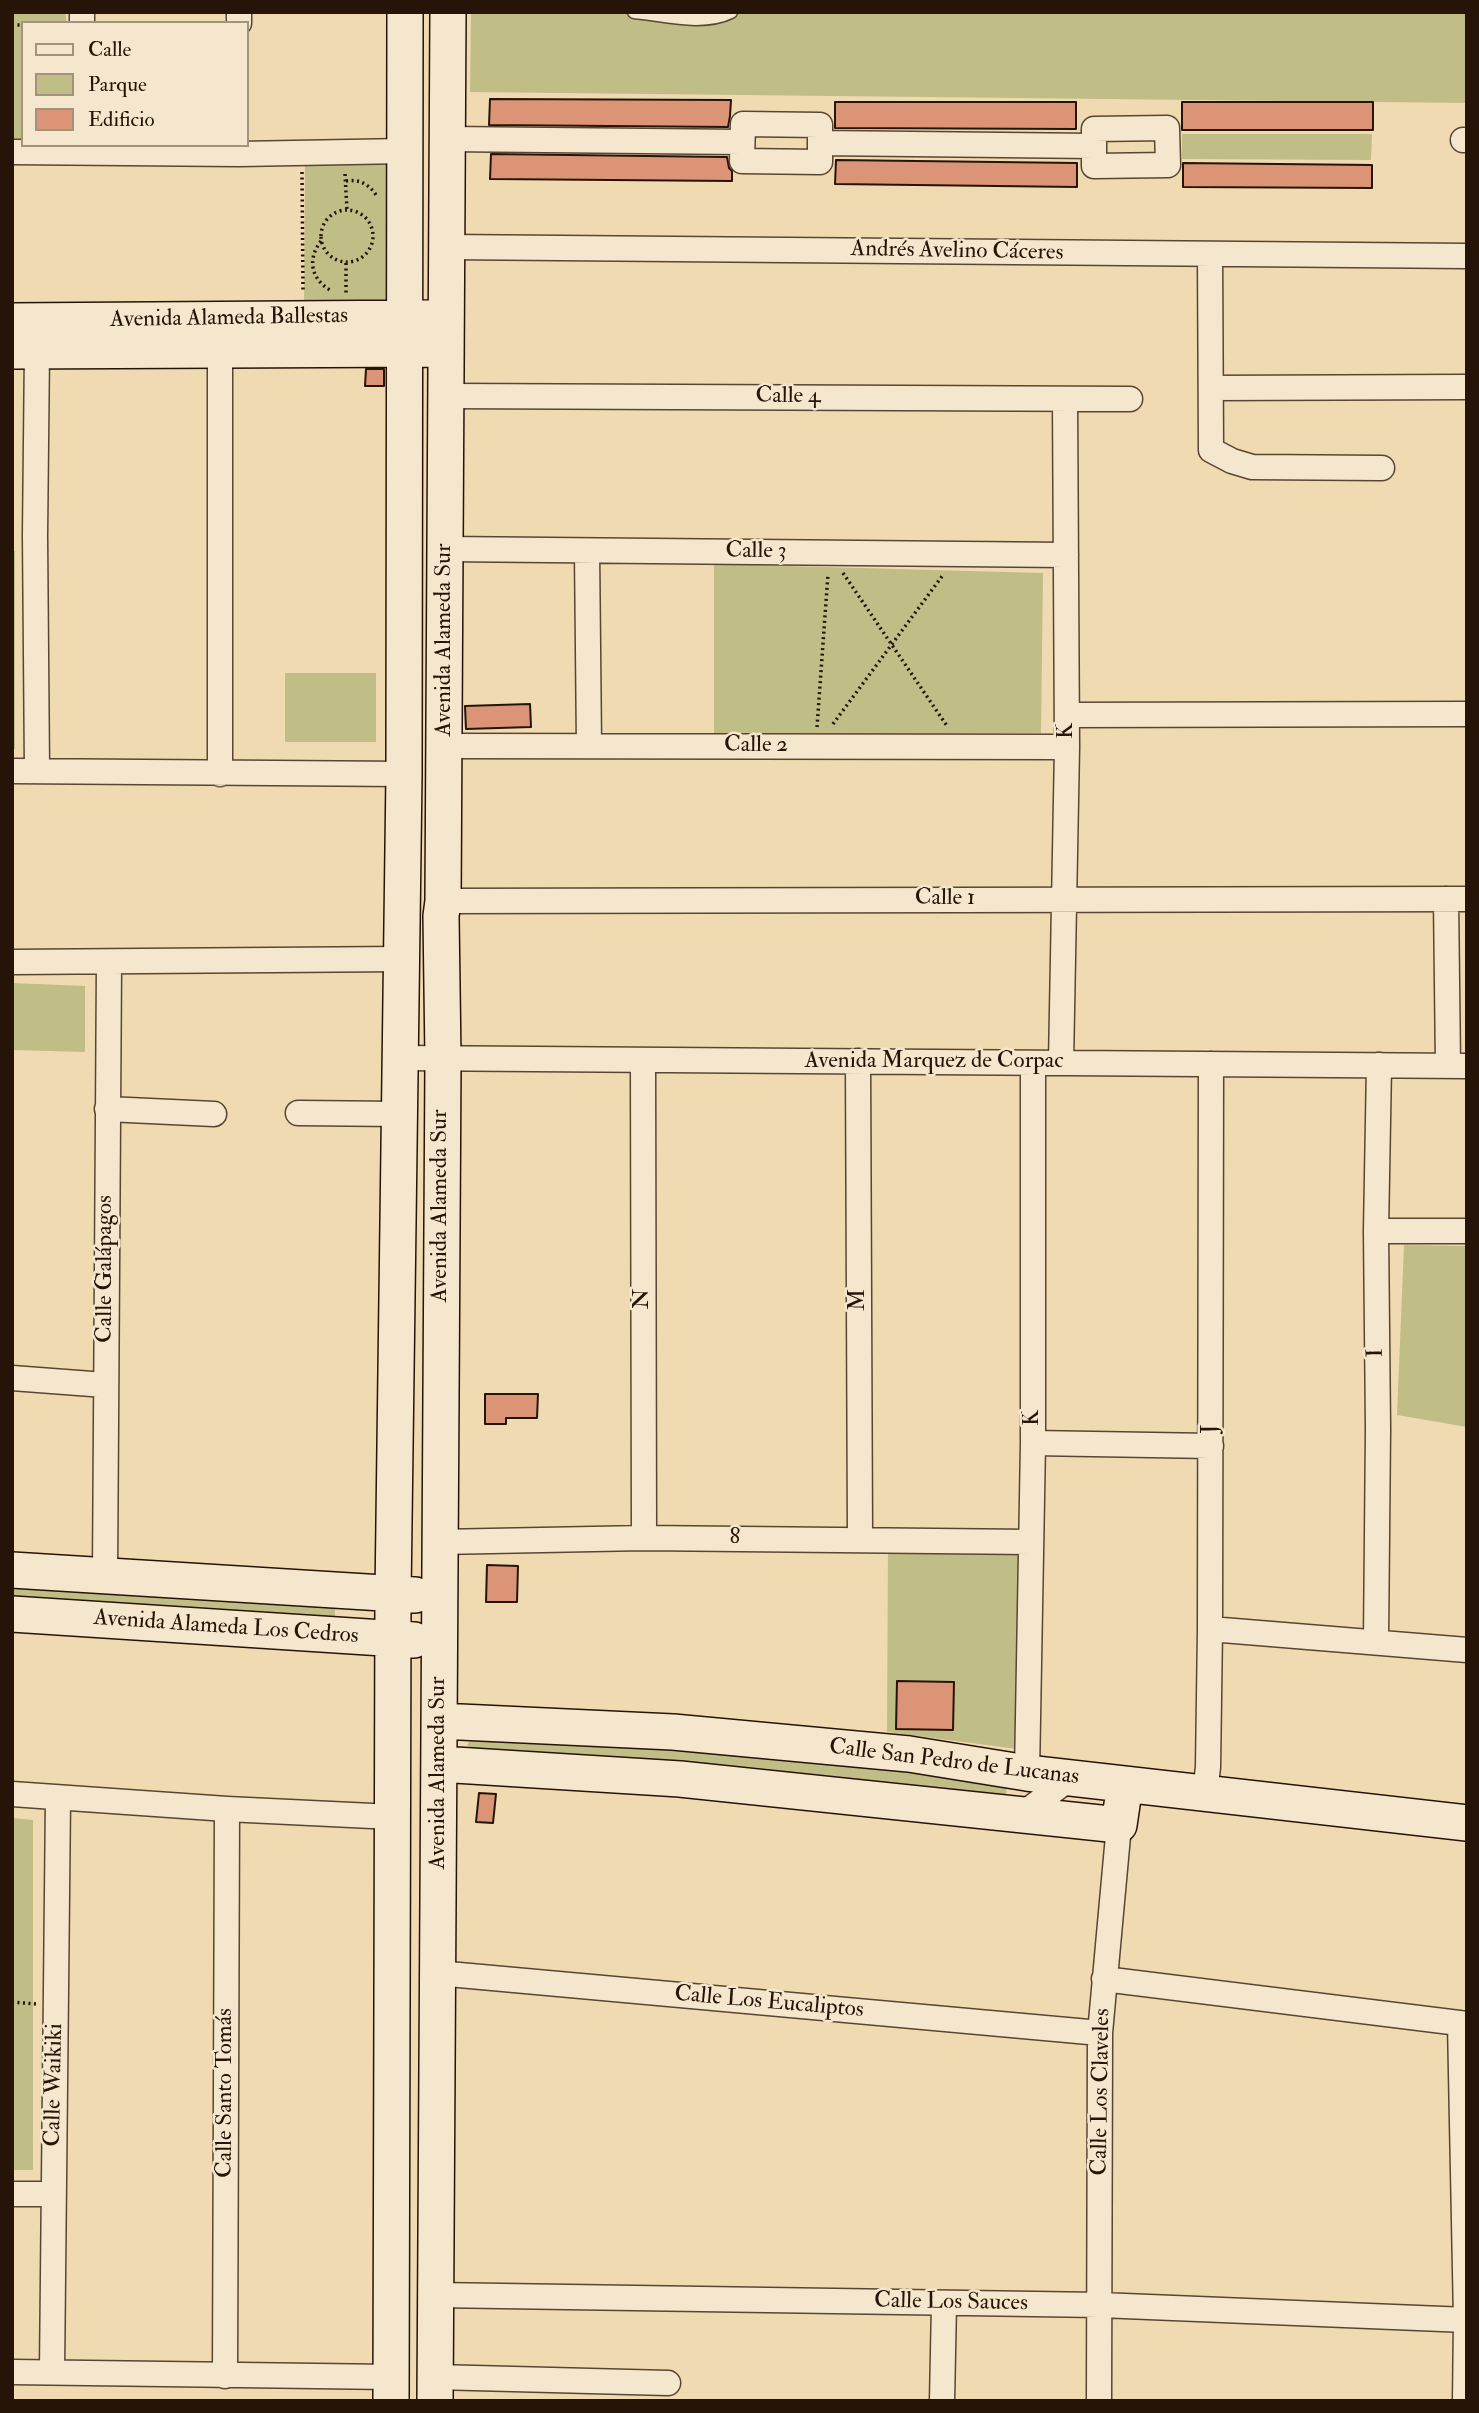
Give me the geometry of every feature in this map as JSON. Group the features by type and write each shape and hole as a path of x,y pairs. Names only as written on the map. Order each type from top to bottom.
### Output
{"main road":[{"name":"Avenida Alameda Sur","path":"391,2389 392,1638 404,774 405,12"},
{"name":"Avenida Alameda Sur","path":"435,2389 448,12"},
{"name":"Avenida Alameda Ballestas","path":"12,321 303,319 405,333"},
{"name":"Avenida Alameda Ballestas","path":"25,351 220,351 405,333 447,333"},
{"name":"Avenida Alameda Los Cedros","path":"12,1570 393,1595 439,1595"},
{"name":"Avenida Alameda Los Cedros","path":"12,1614 439,1641"},
{"name":"Calle San Pedro de Lucanas","path":"439,1721 673,1732 909,1754 1027,1773 1467,1823"},
{"name":"Calle San Pedro de Lucanas","path":"439,1764 680,1779 1119,1825"},
{"name":"Calle Los Claveles","path":"1119,1825 1125,1784"}],"street":[{"path":"743,124 820,125 820,162 742,161 742,142 743,124"},
{"path":"448,139 742,142"},
{"path":"820,143 1094,146"},
{"path":"12,152 82,148 302,153 405,151"},
{"name":"Andrés Avelino Cáceres","path":"447,247 1467,256"},
{"path":"1210,254 1211,450 1232,461 1252,467 1381,468"},
{"path":"25,351 24,535 37,771"},
{"path":"220,351 220,774"},
{"path":"1212,388 1467,387"},
{"name":"Calle 4","path":"446,396 1130,398"},
{"name":"K","path":"1061,1063 1067,747 1065,399"},
{"name":"Calle 3","path":"445,549 1066,555"},
{"path":"587,551 589,746"},
{"path":"1067,715 1467,714"},
{"name":"Calle 2","path":"444,746 1067,747"},
{"path":"12,771 404,774"},
{"path":"1457,899 1457,1066"},
{"name":"Calle 1","path":"443,901 1457,899"},
{"path":"12,962 402,959"},
{"name":"Calle Galápagos","path":"105,1576 109,963"},
{"name":"Avenida Marquez de Corpac","path":"401,1058 1457,1066"},
{"name":"N","path":"643,1060 644,1538"},
{"name":"M","path":"858,1061 860,1539"},
{"name":"K","path":"1027,1773 1033,1443 1033,1063"},
{"name":"J","path":"1205,1793 1208,1767 1210,1629 1211,1064"},
{"name":"I","path":"1376,1641 1376,1231 1379,1065"},
{"path":"107,1109 214,1114"},
{"path":"298,1113 400,1115"},
{"path":"1376,1231 1467,1231"},
{"path":"12,1378 105,1385"},
{"path":"1033,1443 1210,1447"},
{"name":"8","path":"439,1542 644,1538 1031,1542"},
{"path":"1210,1629 1467,1650"},
{"path":"1023,1814 1070,1778"},
{"path":"12,1794 393,1817"},
{"name":"Calle Waikiki","path":"52,2371 58,1798"},
{"name":"Calle Santo Tomás","path":"225,2376 226,1809"},
{"name":"Calle Los Claveles","path":"1099,2401 1100,2034 1119,1825"},
{"name":"Calle Los Eucaliptos","path":"438,1973 1100,2034"},
{"path":"1104,1979 1463,2023 1465,2401"},
{"path":"12,2194 53,2194"},
{"name":"Calle Los Sauces","path":"435,2295 943,2311 1100,2305 1466,2320"},
{"path":"942,2401 943,2311"},
{"path":"12,2371 225,2376 391,2389"},
{"path":"435,2389 668,2383"}],"lane":[{"path":"634,12 701,19 718,19 731,12"}],"path":[{"path":"302,153 303,319"},
{"path":"345,167 347,210"},
{"path":"346,181 366,184 372,188 379,200"},
{"path":"321,241 330,256 346,262 359,259 369,250 372,228 361,214 347,210 329,217 324,224 321,241 312,262 316,277 329,289 346,292"},
{"path":"372,228 376,222"},
{"path":"346,262 347,306"},
{"path":"829,553 961,747"},
{"path":"816,747 829,553"},
{"path":"816,747 959,554"}],"green space":[{"path":"12,12 66,12 66,21 21,21 21,139 12,139"},
{"path":"471,12 1467,12 1467,103 470,92"},
{"path":"1182,134 1372,134 1371,160 1182,159"},
{"path":"305,165 399,165 398,308 304,308"},
{"path":"12,551 15,551 15,749 12,749"},
{"path":"714,564 1043,573 1041,733 714,736"},
{"path":"285,673 376,673 376,742 285,742"},
{"path":"12,983 85,986 85,1052 12,1050"},
{"path":"1404,1245 1467,1246 1467,1427 1397,1415"},
{"path":"888,1547 1021,1550 1017,1749 887,1732"},
{"path":"12,1586 335,1607 335,1627 12,1605"},
{"path":"472,1738 733,1746 1007,1786 1006,1794 1000,1797 478,1753 467,1745"},
{"path":"12,1818 33,1820 33,2170 12,2170"}],"building":[{"path":"490,99 731,100 728,127 489,125"},
{"path":"835,102 1076,102 1076,129 835,128"},
{"path":"1182,102 1373,102 1373,130 1182,130"},
{"path":"491,154 727,157 732,181 490,179"},
{"path":"836,160 1077,163 1077,187 835,184"},
{"path":"1183,163 1372,165 1372,188 1183,187"},
{"path":"366,369 384,369 384,386 365,386"},
{"path":"530,704 531,727 466,729 465,706"},
{"path":"485,1394 538,1394 537,1418 506,1418 506,1424 485,1424"},
{"path":"487,1565 518,1566 517,1602 486,1602"},
{"path":"897,1681 954,1682 953,1730 896,1729"},
{"path":"479,1793 496,1794 493,1823 476,1822"}]}
